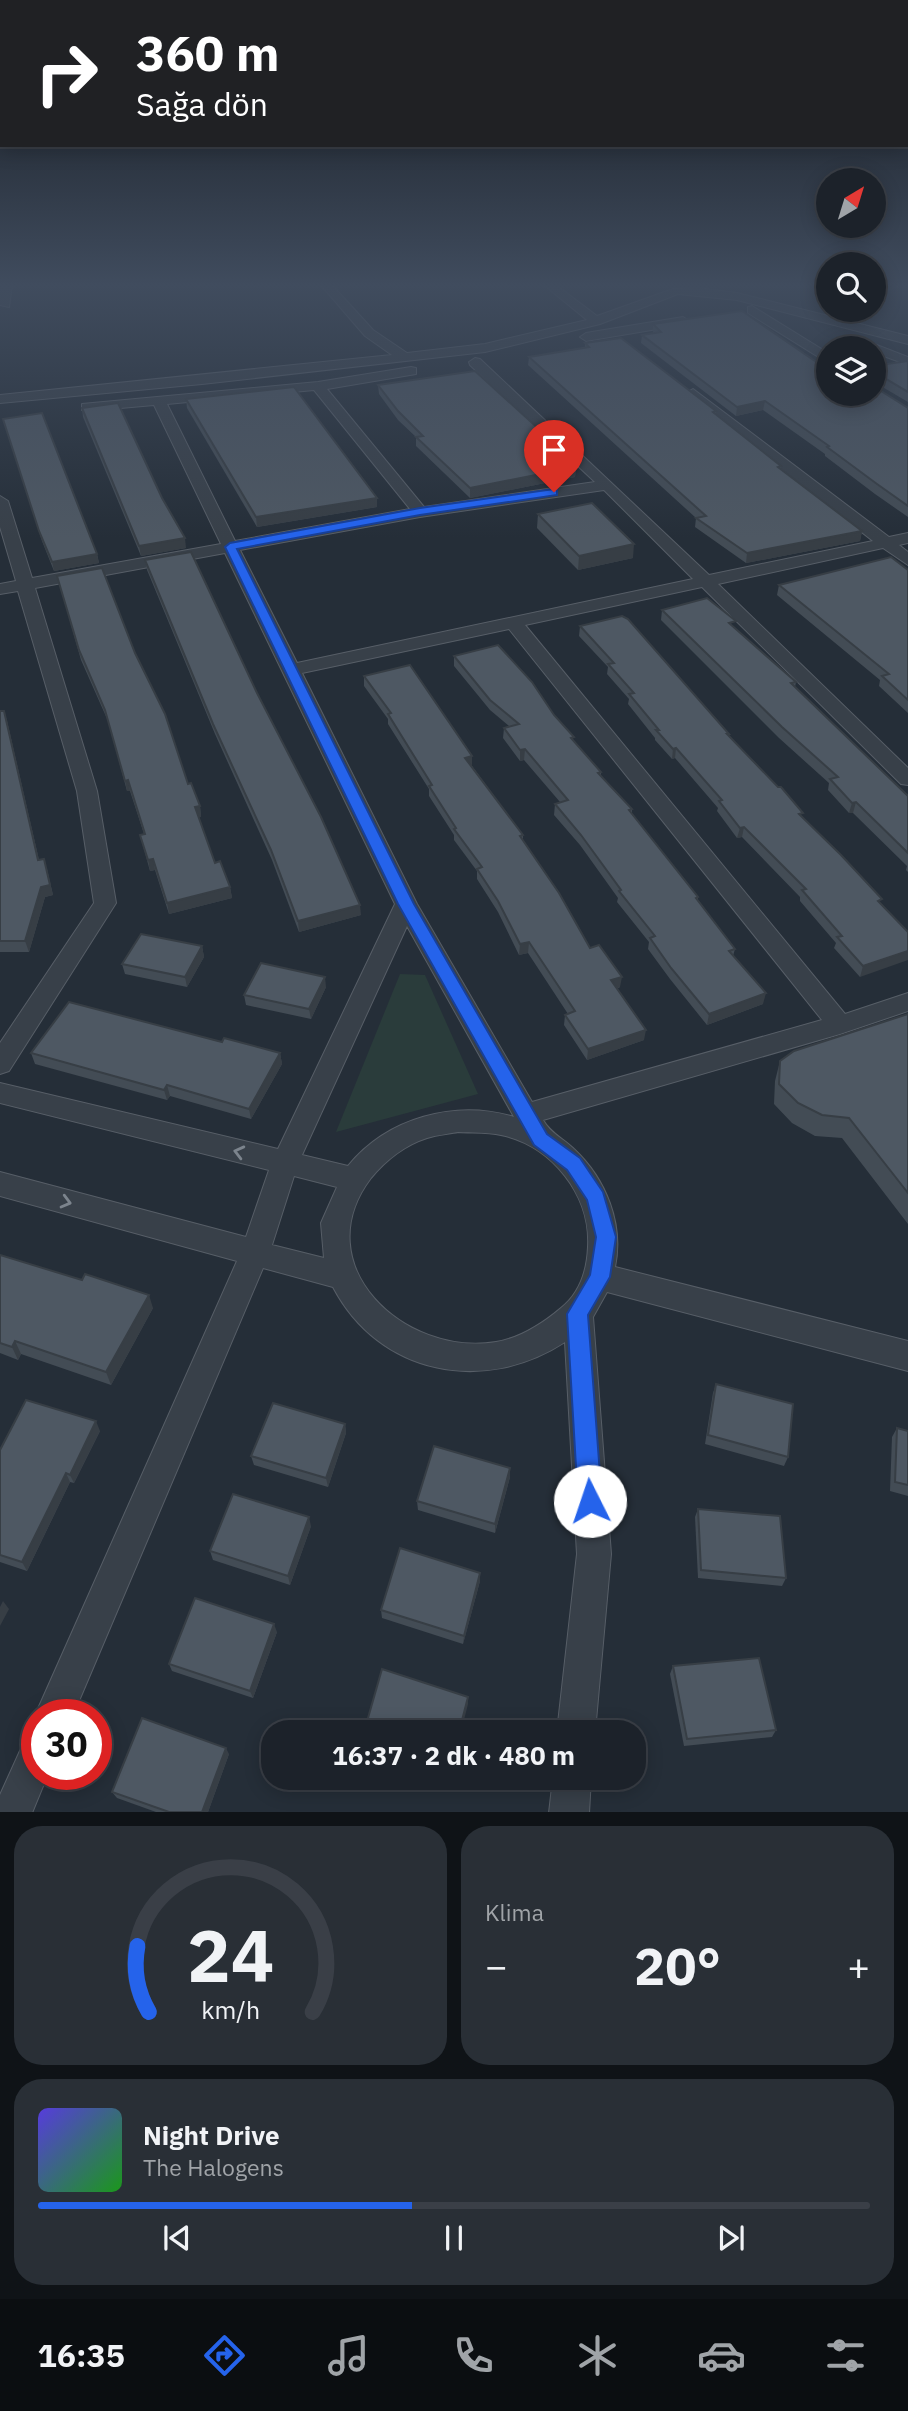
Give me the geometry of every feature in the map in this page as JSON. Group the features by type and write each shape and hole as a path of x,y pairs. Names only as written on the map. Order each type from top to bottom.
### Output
{"street":[{"path":"0,399 294,370"},
{"path":"66,408 159,402 318,386 426,370"},
{"path":"483,370 607,485 908,779"},
{"path":"679,382 908,560"},
{"path":"318,386 420,512"},
{"path":"159,402 406,904 540,1139"},
{"path":"0,412 27,411"},
{"path":"0,589 420,512 607,485"},
{"path":"0,500 87,791 106,903 0,1063"},
{"path":"291,670 908,538"},
{"path":"513,622 840,1025"},
{"path":"61,1699 255,1253 285,1163 406,904"},
{"path":"526,1114 840,1025 908,1002"},
{"path":"0,1093 353,1179"},
{"path":"458,1121 501,1124 540,1139 573,1164 596,1198 606,1237 600,1277 578,1314 542,1342 496,1357 447,1357 401,1341 364,1313 341,1276 335,1226 353,1179 380,1150 417,1130 458,1121"},
{"path":"0,1184 341,1276"},
{"path":"600,1277 908,1356"},
{"path":"577,1720 594,1554 578,1314"},
{"path":"12,1812 22,1790"},
{"path":"569,1812 571,1790"}],"shaded area":[{"path":"400,974 425,975 478,1094 336,1132"}],"building":[{"path":"543,370 662,370 781,466 778,467 862,531 747,553 696,518 706,516"},
{"path":"688,370 816,370 816,406 886,406 886,394 908,408 908,506 827,447 829,446 765,401 737,407"},
{"path":"886,370 908,370 908,392 886,379"},
{"path":"475,371 541,431 536,432 576,467 470,488 416,437 423,436 398,411 378,385"},
{"path":"294,387 377,498 256,517 186,399"},
{"path":"118,403 162,498 185,538 139,546 82,408"},
{"path":"42,413 97,554 52,562 39,531 3,419"},
{"path":"592,503 634,544 579,556 538,514"},
{"path":"191,552 257,693 321,817 360,905 298,921 271,850 213,724 145,560"},
{"path":"891,557 908,570 908,700 882,676 889,674 779,585"},
{"path":"102,568 135,653 165,714 188,784 191,783 200,806 195,807 215,863 220,861 230,887 167,903 153,859 148,860 140,835 145,834 128,780 125,781 105,710 79,650 57,576"},
{"path":"707,598 736,621 729,623 796,682 791,683 908,796 908,853 856,802 852,803 830,779 838,777 782,727 662,610"},
{"path":"622,616 628,619 727,734 778,787 781,787 803,813 799,814 882,899 878,901 908,932 908,951 863,966 837,937 842,936 802,890 806,889 744,827 740,828 719,801 722,800 676,748 673,749 656,730 659,730 629,694 634,693 608,664 614,663 580,626"},
{"path":"498,645 532,682 554,715 574,737 571,738 601,772 598,773 632,809 629,810 698,897 696,898 735,949 729,951 766,993 709,1014 671,968 650,938 655,936 555,804 568,800 525,749 520,750 504,728 519,724 490,700 454,656"},
{"path":"410,665 472,756 465,758 523,835 520,836 559,893 590,948 599,945 622,977 611,980 646,1030 588,1049 565,1015 575,1011 529,942 520,944 498,901 477,869 482,867 454,829 456,828 429,786 432,785 388,714 391,713 364,676"},
{"path":"0,711 4,711 38,860 44,859 50,885 41,887 25,941 0,941"},
{"path":"141,934 202,946 185,977 122,964"},
{"path":"261,963 325,977 309,1009 244,995"},
{"path":"69,1002 222,1042 224,1038 280,1053 249,1109 167,1085 164,1090 31,1053"},
{"path":"908,1014 908,1193 849,1118 822,1115 798,1103 779,1084 780,1061 794,1051"},
{"path":"0,1255 82,1280 85,1274 149,1295 106,1372 15,1341 12,1347 0,1343"},
{"path":"716,1384 793,1404 788,1457 708,1435"},
{"path":"26,1400 96,1421 70,1475 66,1473 22,1562 0,1555 0,1450"},
{"path":"273,1403 345,1424 326,1478 251,1456"},
{"path":"897,1428 908,1431 908,1485 895,1482"},
{"path":"434,1446 510,1468 495,1524 417,1501"},
{"path":"233,1494 309,1517 288,1576 210,1551"},
{"path":"698,1509 780,1516 786,1578 701,1570"},
{"path":"400,1548 480,1573 464,1636 381,1610"},
{"path":"195,1598 274,1624 250,1691 169,1664"},
{"path":"759,1658 776,1730 687,1739 673,1666"},
{"path":"382,1669 468,1697 462,1720 367,1720"},
{"path":"142,1718 226,1748 202,1812 169,1812 112,1792"}],"route":[{"path":"554,492 420,512 230,547 406,904 540,1139 573,1164 596,1198 606,1237 600,1277 578,1314 590,1501"}]}
